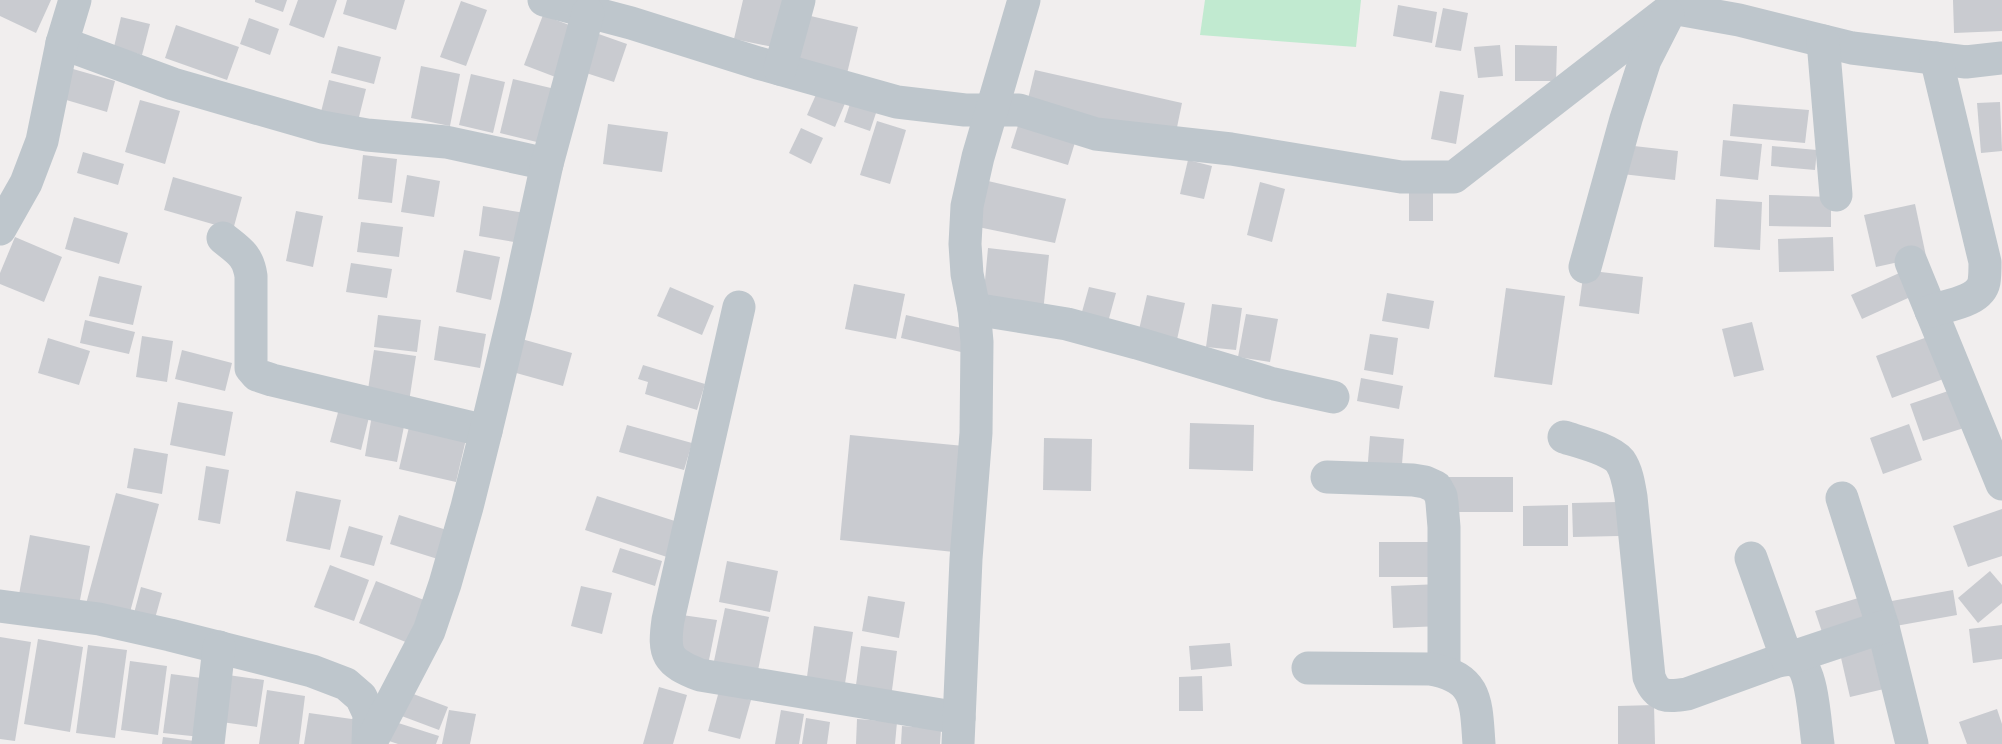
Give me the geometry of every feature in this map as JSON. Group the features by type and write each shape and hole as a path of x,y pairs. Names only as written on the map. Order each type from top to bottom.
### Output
{"street":[{"path":"0,230 26,183 42,141 62,43 75,0"},
{"path":"544,0 631,23 897,102 964,110 1019,110 1096,134 1231,149 1401,177 1454,177 1673,4"},
{"path":"780,69 799,0"},
{"path":"740,307 668,620 666,639 669,657 679,667 700,675 958,731 966,559 976,433 977,342 974,309 967,274 965,244 967,206 991,110 1024,0"},
{"path":"1673,4 1851,48 1966,62 2002,58"},
{"path":"1585,267 1635,89 1645,60 1673,4"},
{"path":"369,744 412,668 429,631 467,507 516,306 547,164 588,13"},
{"path":"1823,41 1836,195"},
{"path":"62,43 173,84 322,127 367,135 446,142 547,164"},
{"path":"1931,311 1972,297 1981,290 1985,272 1985,262 1936,58"},
{"path":"223,238 246,256 249,263 251,368 257,375 486,431"},
{"path":"1911,262 2002,484"},
{"path":"974,309 1067,324 1270,383 1333,397"},
{"path":"1564,436 1611,454 1620,462 1627,476 1649,678 1654,689 1662,694 1672,696 1687,694 1775,662 1883,627"},
{"path":"1327,477 1413,480 1436,487 1441,496 1444,528 1444,671"},
{"path":"1842,498 1883,627 1912,744"},
{"path":"1751,558 1787,659"},
{"path":"0,606 99,620 312,671 346,684 361,697 369,714 369,744"},
{"path":"208,744 219,647"},
{"path":"1787,659 1797,661 1802,666 1810,686 1818,744"},
{"path":"1308,668 1430,669 1456,676 1468,687 1476,707 1479,744"}],"green space":[{"path":"1205,0 1361,0 1356,47 1200,35"}],"building":[{"path":"0,0 51,0 36,33 0,16"},
{"path":"255,0 287,0 283,12 255,2"},
{"path":"298,0 337,0 324,38 289,25"},
{"path":"347,0 405,0 396,30 343,14"},
{"path":"743,0 789,0 778,48 734,39"},
{"path":"1953,0 2002,0 2002,31 1954,33"},
{"path":"461,1 487,10 466,66 440,57"},
{"path":"1398,5 1437,12 1432,43 1393,36"},
{"path":"1443,8 1468,13 1461,51 1435,47"},
{"path":"802,14 858,27 846,78 790,65"},
{"path":"543,15 577,28 558,78 524,65"},
{"path":"121,17 150,24 142,55 114,47"},
{"path":"249,18 279,29 270,55 240,44"},
{"path":"176,25 239,47 227,80 165,58"},
{"path":"593,32 627,44 614,82 580,71"},
{"path":"1500,45 1503,76 1478,78 1474,47"},
{"path":"1515,45 1557,46 1556,81 1515,81"},
{"path":"338,46 381,57 374,84 331,73"},
{"path":"421,66 460,74 450,126 411,118"},
{"path":"73,69 115,81 107,112 63,99"},
{"path":"1035,70 1182,103 1175,137 1027,103"},
{"path":"471,74 505,82 493,133 459,125"},
{"path":"513,79 555,89 541,143 500,133"},
{"path":"329,80 366,89 358,121 321,112"},
{"path":"818,90 846,101 835,127 807,115"},
{"path":"1440,91 1464,95 1456,144 1431,139"},
{"path":"140,100 180,111 165,164 125,152"},
{"path":"851,101 877,110 870,131 844,122"},
{"path":"2000,102 2002,151 1981,153 1977,103"},
{"path":"1733,104 1809,110 1805,143 1730,136"},
{"path":"1020,119 1077,136 1068,165 1011,148"},
{"path":"877,121 906,130 890,184 860,175"},
{"path":"608,124 668,132 662,172 603,164"},
{"path":"801,128 823,138 811,164 789,153"},
{"path":"1723,140 1762,144 1758,180 1720,176"},
{"path":"1625,145 1678,151 1675,180 1622,174"},
{"path":"1772,146 1817,150 1815,170 1771,166"},
{"path":"83,152 124,164 118,185 77,173"},
{"path":"363,155 397,159 392,203 358,199"},
{"path":"1188,160 1212,166 1204,199 1180,194"},
{"path":"407,175 440,181 434,217 401,212"},
{"path":"173,177 242,197 233,230 164,210"},
{"path":"988,181 1066,199 1055,243 978,227"},
{"path":"1260,182 1285,189 1272,242 1247,235"},
{"path":"1409,184 1433,184 1433,221 1409,221"},
{"path":"1769,195 1831,197 1831,227 1769,226"},
{"path":"1716,199 1762,202 1760,250 1714,247"},
{"path":"1915,204 1926,256 1876,267 1864,215"},
{"path":"483,206 525,213 520,243 479,236"},
{"path":"296,211 323,216 313,267 286,261"},
{"path":"74,217 128,233 119,264 65,249"},
{"path":"361,222 403,227 399,257 357,252"},
{"path":"15,237 62,257 44,302 0,284 0,273"},
{"path":"1833,237 1834,271 1779,272 1778,239"},
{"path":"988,248 1049,255 1043,312 983,302"},
{"path":"464,250 500,257 491,300 456,292"},
{"path":"351,263 392,269 387,298 346,292"},
{"path":"1908,269 1919,293 1862,319 1851,295"},
{"path":"1584,270 1643,277 1639,314 1579,306"},
{"path":"99,276 142,286 133,325 89,316"},
{"path":"854,284 905,294 896,339 845,329"},
{"path":"670,287 714,306 702,335 657,316"},
{"path":"1089,287 1116,293 1105,333 1078,326"},
{"path":"1506,288 1565,296 1552,385 1494,377"},
{"path":"1387,293 1434,301 1429,329 1382,321"},
{"path":"1147,295 1185,303 1176,344 1138,334"},
{"path":"1212,304 1242,308 1236,350 1206,347"},
{"path":"1246,314 1278,319 1270,362 1238,357"},
{"path":"378,315 421,320 417,352 374,347"},
{"path":"906,315 966,329 961,352 901,338"},
{"path":"85,320 135,332 129,354 80,343"},
{"path":"1752,322 1764,370 1734,377 1722,329"},
{"path":"439,326 486,334 480,368 434,360"},
{"path":"1370,334 1398,338 1393,375 1364,370"},
{"path":"142,336 173,341 167,382 136,377"},
{"path":"1930,336 1946,378 1892,398 1876,356"},
{"path":"48,338 90,351 79,385 38,373"},
{"path":"518,338 572,353 563,386 509,371"},
{"path":"182,350 232,363 225,391 175,379"},
{"path":"374,350 416,356 409,402 367,396"},
{"path":"643,365 705,384 697,410 645,394 648,382 638,379"},
{"path":"1361,378 1403,386 1399,409 1357,401"},
{"path":"1954,389 1967,427 1923,441 1910,404"},
{"path":"178,402 233,412 225,456 170,445"},
{"path":"340,405 370,413 361,450 330,442"},
{"path":"372,415 405,421 397,462 365,456"},
{"path":"1190,423 1254,425 1253,471 1189,469"},
{"path":"1909,424 1922,460 1883,474 1870,438"},
{"path":"627,425 692,443 684,470 619,452"},
{"path":"409,427 466,439 456,482 399,469"},
{"path":"850,435 964,446 954,552 840,540"},
{"path":"1370,436 1404,439 1401,477 1367,474"},
{"path":"1044,438 1092,439 1091,491 1043,490"},
{"path":"134,448 168,454 162,494 127,488"},
{"path":"206,466 229,470 220,524 198,520"},
{"path":"1449,477 1513,477 1513,512 1449,512"},
{"path":"296,491 341,500 330,550 286,541"},
{"path":"116,493 159,504 129,616 86,604"},
{"path":"597,496 681,523 670,558 585,530"},
{"path":"1618,502 1619,536 1573,537 1572,503"},
{"path":"1568,505 1568,546 1523,546 1523,506"},
{"path":"2002,509 2002,556 1968,567 1953,526"},
{"path":"399,515 453,532 444,561 390,544"},
{"path":"349,526 383,536 374,566 340,557"},
{"path":"30,535 90,546 78,611 18,600"},
{"path":"1379,542 1436,542 1436,577 1379,577"},
{"path":"620,548 662,561 655,586 612,572"},
{"path":"727,561 778,571 770,612 719,602"},
{"path":"330,565 369,580 354,621 314,607"},
{"path":"1990,571 2002,585 2002,603 1978,623 1958,598"},
{"path":"376,581 429,602 413,645 359,623"},
{"path":"1441,584 1442,626 1393,628 1391,586"},
{"path":"581,586 612,593 602,634 571,626"},
{"path":"141,587 162,593 154,622 133,617"},
{"path":"1953,590 1957,615 1890,627 1886,602"},
{"path":"868,596 905,602 899,638 862,631"},
{"path":"1865,596 1874,625 1825,641 1815,611"},
{"path":"725,608 769,617 757,675 713,666"},
{"path":"682,615 717,620 708,665 675,657"},
{"path":"2002,625 2002,659 1973,663 1969,629"},
{"path":"814,626 853,632 844,690 806,684"},
{"path":"0,637 31,642 15,741 0,739"},
{"path":"38,639 83,647 70,732 24,724"},
{"path":"1873,641 1884,689 1850,697 1839,649"},
{"path":"1230,643 1232,666 1191,670 1189,646"},
{"path":"88,645 127,650 115,738 76,733"},
{"path":"861,646 897,651 891,698 855,693"},
{"path":"130,661 167,666 158,735 121,730"},
{"path":"171,674 209,679 201,737 163,733"},
{"path":"221,674 264,680 257,727 214,721"},
{"path":"1202,676 1203,711 1179,711 1179,677"},
{"path":"659,687 687,695 673,744 643,744"},
{"path":"267,690 305,696 299,744 259,744"},
{"path":"719,691 751,700 740,739 708,731"},
{"path":"408,692 448,707 439,730 399,715"},
{"path":"1654,705 1655,744 1618,744 1618,706"},
{"path":"1997,709 2002,724 2002,744 1967,744 1959,722"},
{"path":"449,710 476,714 470,744 442,744"},
{"path":"781,710 804,714 799,744 775,744"},
{"path":"309,713 359,720 355,744 304,744"},
{"path":"806,718 830,722 827,744 802,744"},
{"path":"857,719 897,722 895,744 856,744"},
{"path":"392,721 439,736 436,744 398,744 386,740"},
{"path":"902,726 941,729 940,744 901,744"},
{"path":"163,737 203,742 203,744 162,744"}]}
